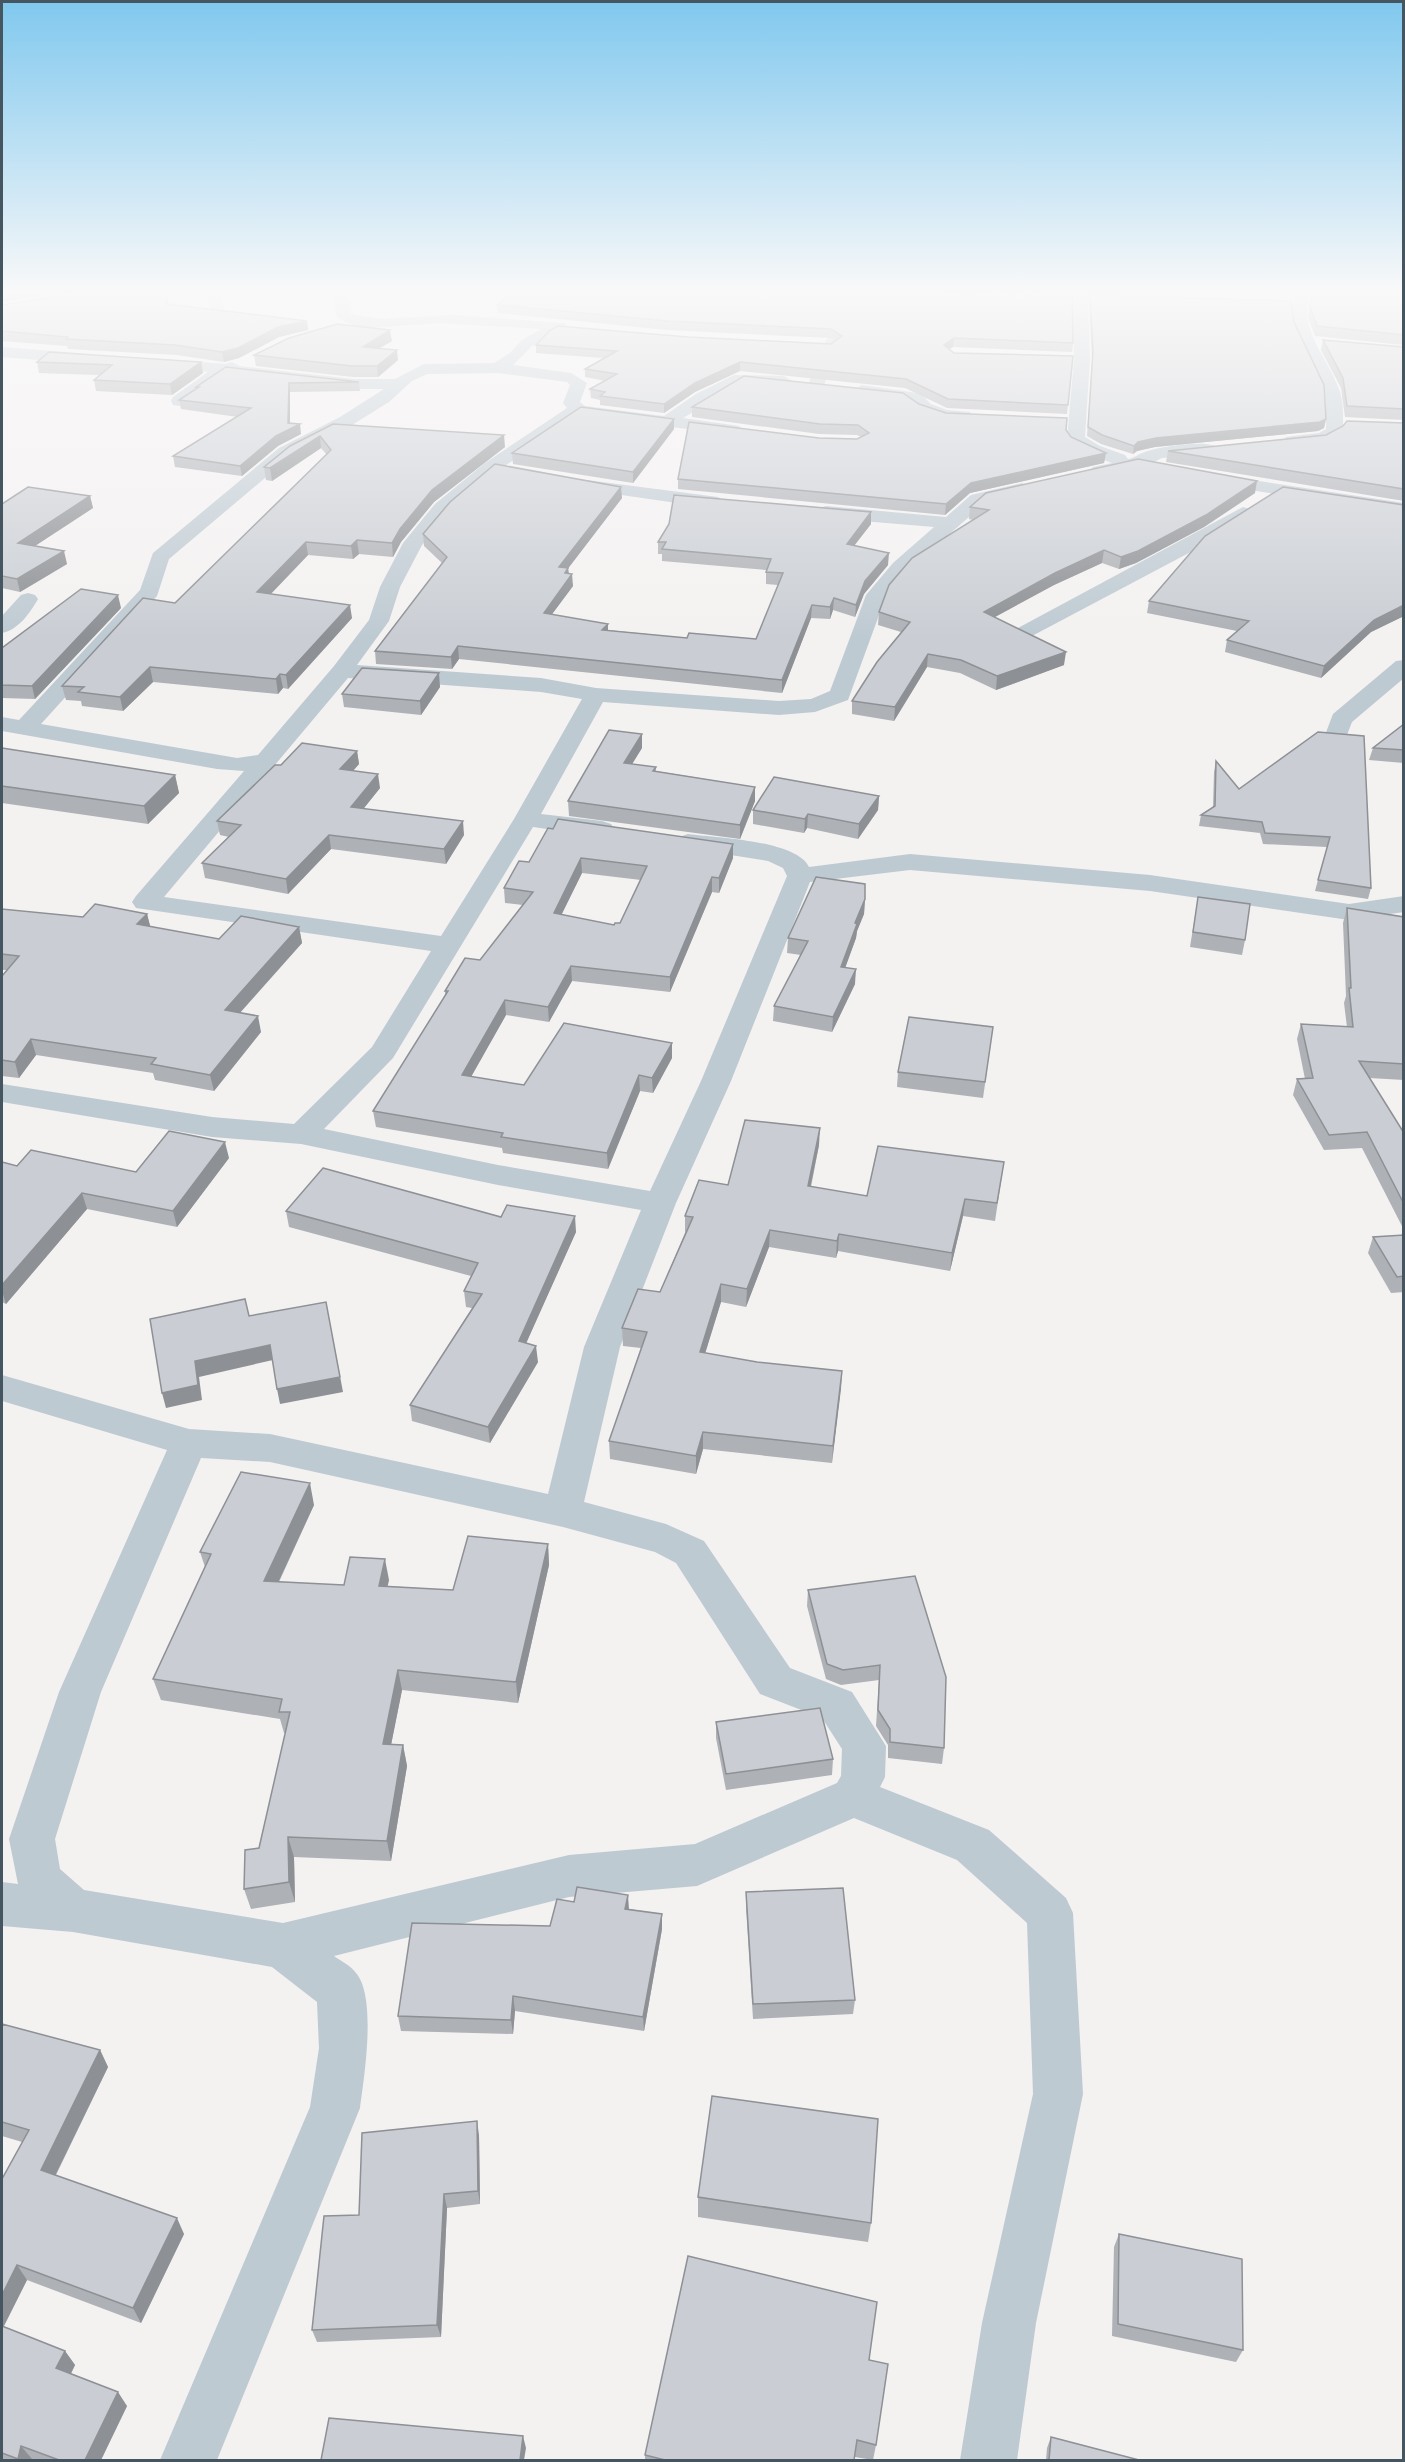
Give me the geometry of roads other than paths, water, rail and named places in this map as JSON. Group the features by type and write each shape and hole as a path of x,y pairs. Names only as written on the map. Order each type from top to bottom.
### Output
{"street":[{"path":"13,726 150,592 160,557 285,452 367,408"},
{"path":"668,421 687,408"},
{"path":"925,408 945,415 981,417"},
{"path":"1073,408 1070,421 1076,439 1094,450 1116,458 1172,470"},
{"path":"1278,442 1323,438 1340,424 1336,408"},
{"path":"448,945 145,902 262,761 342,671 379,621 390,587 412,543 442,508 490,467 549,429 567,413 580,410 749,432"},
{"path":"1083,474 1140,462 1143,457 1155,454 1234,446"},
{"path":"490,467 514,471"},
{"path":"1194,475 1404,509"},
{"path":"560,480 694,501 741,505"},
{"path":"342,671 541,685 597,694 779,708 815,705 840,696 876,596 900,567 978,499 1038,484"},
{"path":"1025,632 1212,533 1277,490"},
{"path":"810,511 950,523"},
{"path":"2,627 22,609 28,599"},
{"path":"1337,735 1341,718 1404,666"},
{"path":"301,1134 383,1052 526,819 597,694"},
{"path":"13,726 237,765 262,761"},
{"path":"526,819 582,825 626,834"},
{"path":"563,1512 602,1347 660,1203 716,1081 800,876 794,862 774,854 658,838"},
{"path":"800,876 910,862 1150,883 1350,912 1404,904"},
{"path":"2,1093 212,1127 301,1134 498,1175 660,1203"},
{"path":"2,1388 189,1443 270,1448 563,1512 666,1539 690,1552 775,1682 837,1705 864,1746 863,1778 853,1797 697,1865 569,1876 283,1946 73,1910 2,1904"},
{"path":"73,1910 39,1880 32,1839 80,1692 189,1443"},
{"path":"853,1797 974,1845 1050,1913 1058,2094 1009,2323 989,2460"},
{"path":"189,2460 335,2108 344,2048 340,1990 283,1946"}]}
